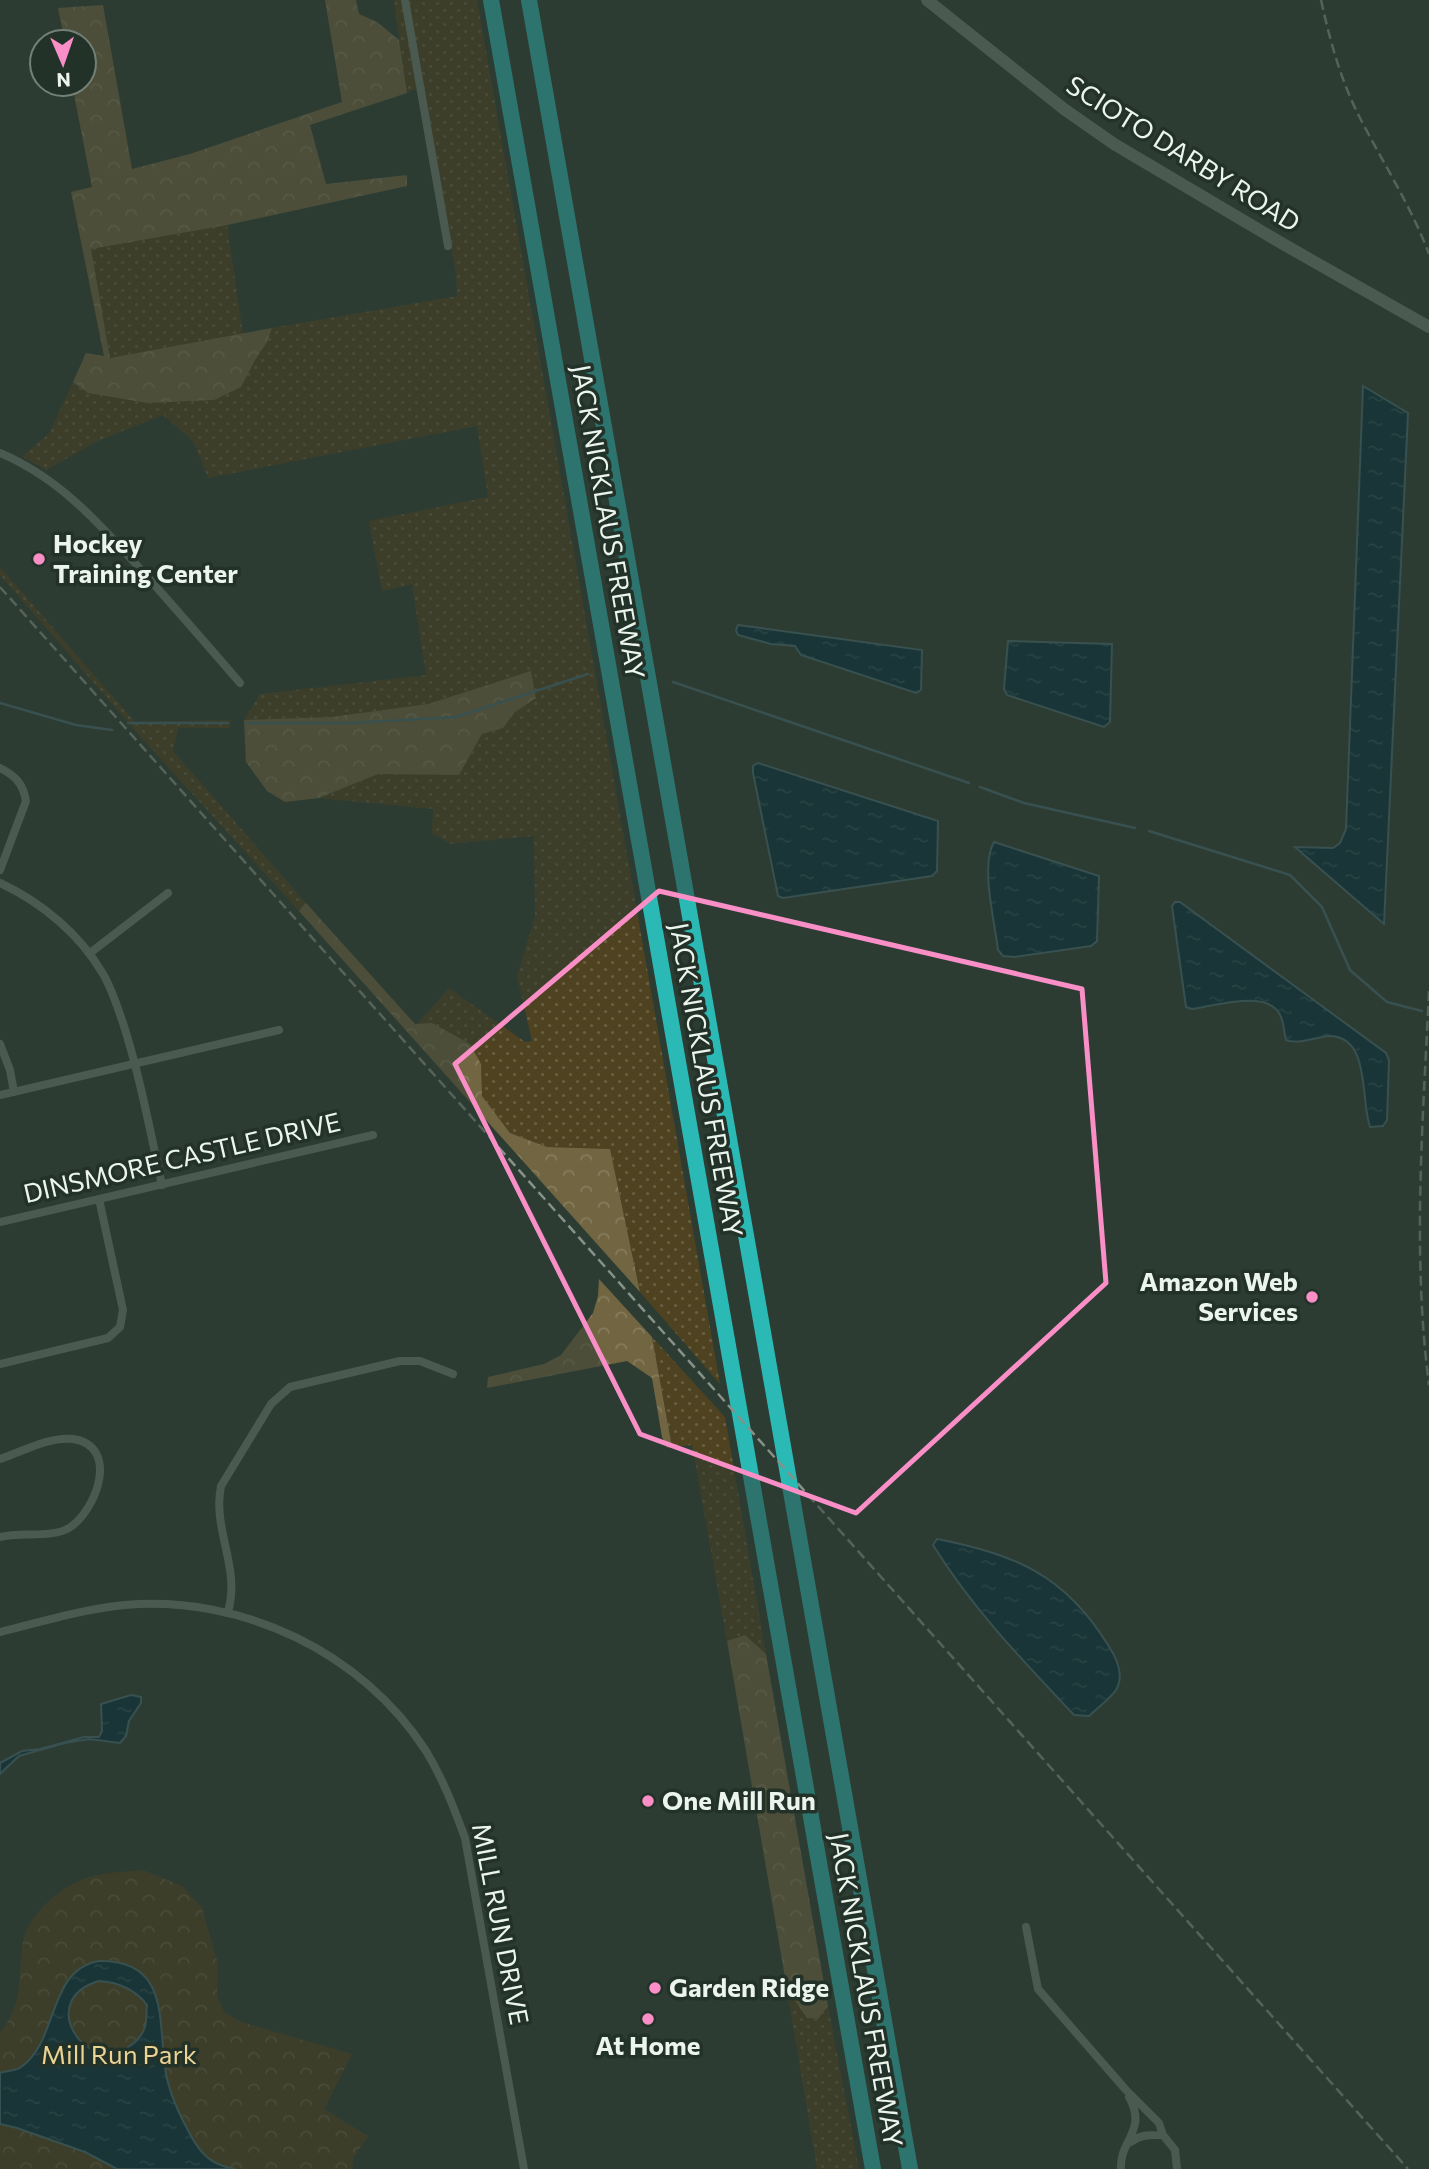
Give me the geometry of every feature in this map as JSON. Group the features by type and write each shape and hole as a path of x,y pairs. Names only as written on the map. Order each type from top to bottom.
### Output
{"highway":[{"name":"JACK NICKLAUS FREEWAY","path":"491,0 873,2169"},
{"name":"JACK NICKLAUS FREEWAY","path":"529,0 910,2169"}],"main road":[{"name":"SCIOTO DARBY ROAD","path":"928,0 1064,109 1114,144 1425,325"}],"street":[{"path":"405,0 448,246"},
{"path":"0,453 21,462 62,488 101,524 240,683"},
{"path":"0,768 16,777 24,790 26,802 0,870"},
{"path":"0,883 35,902 58,921 90,953 105,975 134,1063 162,1185"},
{"path":"90,953 168,893"},
{"path":"0,1095 279,1030"},
{"path":"0,1044 10,1070 14,1092"},
{"name":"DINSMORE CASTLE DRIVE","path":"0,1222 373,1135"},
{"path":"0,1364 108,1338 120,1326 123,1310 99,1199"},
{"path":"228,1612 233,1583 220,1520 221,1486 276,1398 298,1384 400,1361 420,1361 453,1374"},
{"path":"0,1459 49,1442 71,1438 85,1443 95,1453 101,1471 98,1490 92,1504 71,1527 60,1532 0,1536"},
{"name":"MILL RUN DRIVE","path":"0,1632 124,1605 175,1605 228,1612 300,1639 327,1653 368,1684 407,1725 435,1766 465,1838 524,2169"},
{"path":"1026,1927 1038,1989 1126,2090 1159,2123 1163,2135 1175,2150 1177,2169"},
{"path":"1121,2169 1121,2159 1136,2125 1135,2106 1126,2090"},
{"path":"1128,2144 1138,2137 1163,2135"}],"highlighted area":[{"path":"659,891 1082,989 1106,1283 856,1513 640,1434 455,1064"}],"green space":[{"path":"325,0 356,0 359,14 377,22 399,40 407,93 310,125 326,184 407,175 407,186 227,225 91,249 110,358 272,328 241,387 214,400 147,403 88,393 73,382 86,353 104,356 71,192 92,187 75,98 98,98 98,28 62,28 58,8 103,5 132,169 190,154 342,102"},
{"path":"394,0 402,0 417,89 407,93"},
{"path":"407,0 477,0 720,1384 640,1292 610,1149 547,1147 510,1133 482,1096 481,1064 416,1025 449,988 525,1042 532,1041 517,976 535,916 534,836 450,844 432,833 433,809 319,798 378,774 459,775 482,734 503,728 514,713 536,698 531,671 428,704 331,717 244,720 260,694 426,675 412,584 382,591 369,521 488,497 477,426 208,478 193,441 163,415 98,441 46,470 22,456 49,434 73,382 88,393 147,403 214,400 255,358 272,328 457,296 456,275"},
{"path":"227,225 243,334 110,358 90,249"},
{"path":"0,567 135,722 231,720 230,728 178,728 173,751 306,903 299,911 147,744 0,575"},
{"path":"531,671 536,698 514,713 503,728 482,734 459,775 378,774 319,798 285,802 267,791 246,762 244,720 331,717 428,704"},
{"path":"306,903 415,1024 432,1023 470,1044 481,1064 482,1096 510,1133 547,1147 610,1149 640,1292 299,911"},
{"path":"599,1279 652,1337 672,1447 667,1448 662,1437 652,1378 627,1361 487,1388 488,1377 544,1364 561,1355 593,1313"},
{"path":"652,1337 725,1417 766,1654 745,1635 727,1641 692,1445 672,1447"},
{"path":"745,1635 766,1654 828,2006 818,2019 807,2018 787,1989 727,1641"},
{"name":"Mill Run Park","path":"143,1870 182,1886 202,1908 218,1964 217,1996 224,2012 241,2022 352,2054 324,2109 368,2136 354,2157 352,2169 0,2169 0,2033 17,2000 26,1931 39,1911 69,1886 96,1875"},
{"path":"787,1989 807,2018 818,2019 828,2006 859,2169 817,2169"}],"water":[{"path":"1363,386 1408,413 1384,924 1295,847 1333,848 1340,843 1346,829"},
{"path":"738,625 922,650 921,690 916,693 801,655 795,646 771,644 738,635"},
{"path":"1008,641 1112,644 1110,722 1104,727 1007,695 1004,689"},
{"path":"758,763 938,821 937,871 932,876 783,898 778,896 753,773 753,766"},
{"path":"994,842 1099,876 1097,941 1091,946 1015,957 1003,956 998,950 988,879 990,852"},
{"path":"1175,902 1180,902 1386,1053 1389,1060 1387,1120 1383,1126 1370,1127 1358,1057 1352,1046 1342,1039 1329,1036 1302,1041 1286,1040 1281,1017 1275,1008 1266,1003 1241,1001 1192,1009 1186,1007 1172,906"},
{"path":"937,1539 991,1552 1036,1571 1056,1585 1092,1621 1114,1655 1120,1678 1116,1690 1089,1716 1074,1715 1017,1654 964,1591 933,1545"},
{"path":"131,1695 141,1697 141,1703 129,1721 126,1736 120,1743 89,1739 65,1743 19,1756 0,1774 0,1763 22,1751 84,1737 99,1737 102,1731 101,1704"},
{"path":"99,1961 122,1964 139,1971 150,1983 160,2016 166,2074 179,2113 203,2153 220,2165 235,2169 117,2169 85,2152 0,2124 0,2073 19,2068 33,2055 42,2041 61,1992 70,1978 82,1967","holes":["99,1981 132,1991 147,2005 146,2024 140,2036 128,2047 112,2053 96,2051 83,2043 73,2031 69,2017 71,2003 80,1990"]}],"waterway":[{"path":"247,723 351,723 456,717 588,674"},
{"path":"673,682 969,783"},
{"path":"0,703 76,725 112,730"},
{"path":"128,723 228,723"},
{"path":"980,787 1024,803 1135,828"},
{"path":"1149,831 1290,875 1322,907 1350,970 1387,1002 1422,1011"}],"railway":[{"path":"1321,0 1332,46 1347,90 1414,219 1429,254"},
{"path":"0,587 1408,2169"},
{"path":"1429,991 1420,1188 1421,1287 1429,1385"}],"place":[{"name":"Hockey Training Center","path":"39,559"},
{"name":"Amazon Web Services","path":"1312,1297"},
{"name":"One Mill Run","path":"648,1801"},
{"name":"Garden Ridge","path":"655,1988"},
{"name":"At Home","path":"648,2019"}]}
